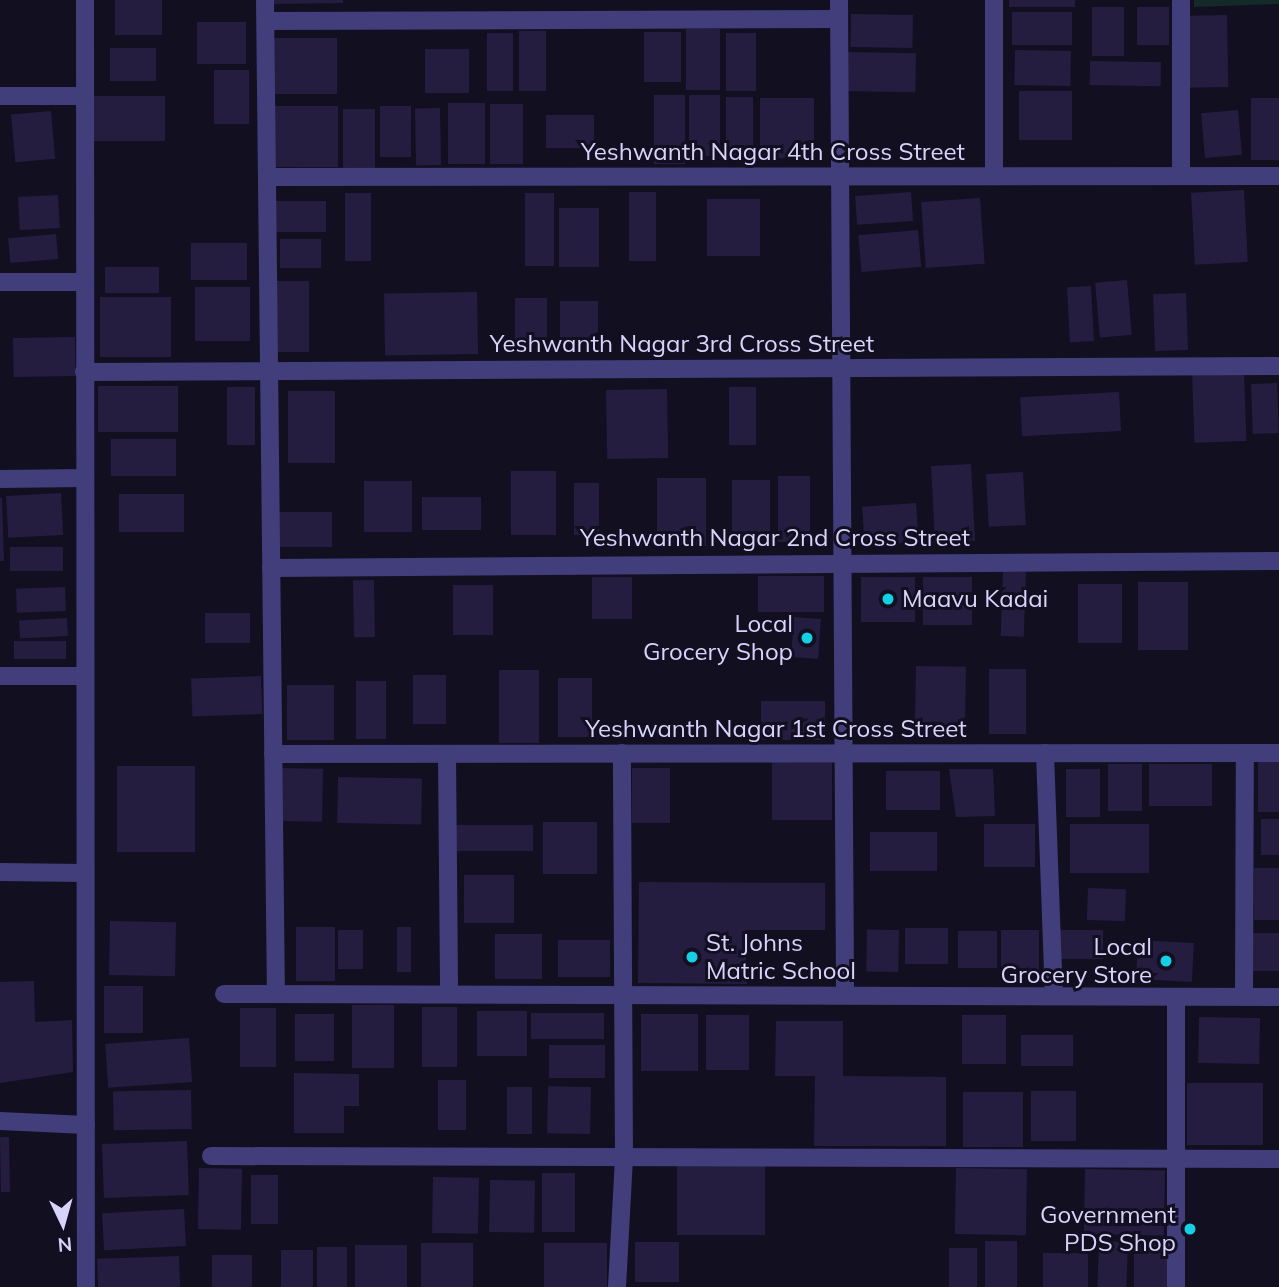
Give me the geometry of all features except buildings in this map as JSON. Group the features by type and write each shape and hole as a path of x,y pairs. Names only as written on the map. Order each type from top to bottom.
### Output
{"street":[{"path":"85,0 83,873 86,1287"},
{"path":"265,0 276,994"},
{"path":"839,0 845,995"},
{"path":"994,0 994,176"},
{"path":"1181,0 1181,176"},
{"path":"266,21 839,19"},
{"path":"0,96 85,96"},
{"name":"Yeshwanth Nagar 4th Cross Street","path":"267,177 1279,176"},
{"path":"0,282 85,282"},
{"name":"Yeshwanth Nagar 3rd Cross Street","path":"84,372 1279,366"},
{"path":"0,479 84,478"},
{"name":"Yeshwanth Nagar 2nd Cross Street","path":"271,568 1279,561"},
{"path":"0,676 83,676"},
{"path":"617,1287 624,1157 622,753"},
{"path":"1244,997 1245,753"},
{"name":"Yeshwanth Nagar 1st Cross Street","path":"273,754 1279,753"},
{"path":"447,754 449,994"},
{"path":"1045,754 1054,996"},
{"path":"0,872 83,873"},
{"path":"224,994 1279,997"},
{"path":"1176,997 1176,1287"},
{"path":"0,1121 86,1125"},
{"path":"211,1156 1279,1159"}],"green space":[{"path":"1194,0 1279,0 1279,4 1194,7"}],"place":[{"name":"Maavu Kadai","path":"888,599"},
{"name":"Local Grocery Shop","path":"807,638"},
{"name":"St. Johns Matric School","path":"692,957"},
{"name":"Local Grocery Store","path":"1166,961"},
{"name":"Government PDS Shop","path":"1190,1229"}]}
